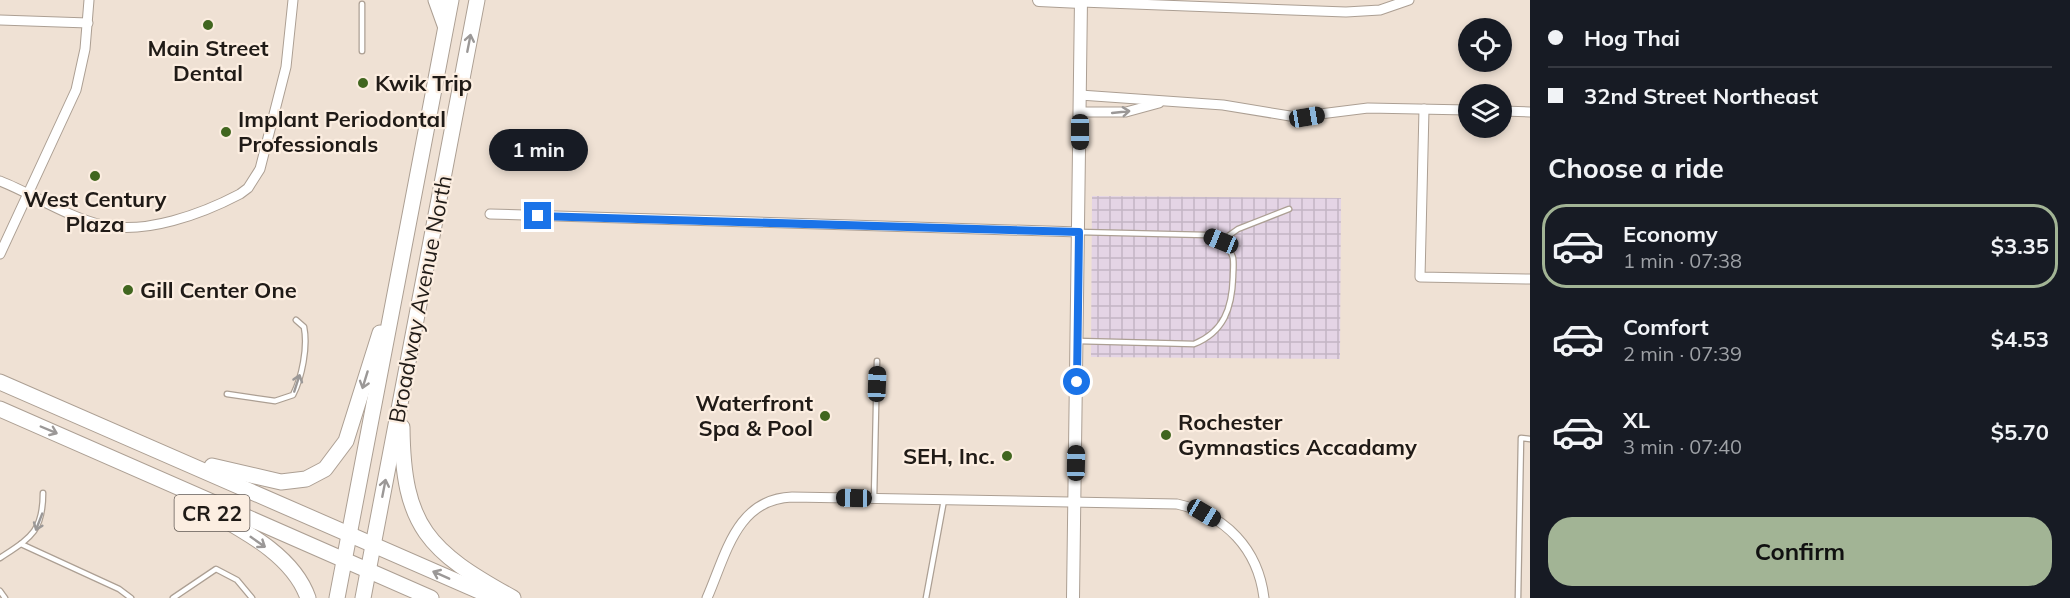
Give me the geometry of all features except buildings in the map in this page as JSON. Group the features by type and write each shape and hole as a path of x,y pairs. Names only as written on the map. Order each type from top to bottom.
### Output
{"main road":[{"path":"436,0 446,28"},
{"name":"Broadway Avenue North","path":"337,598 451,0"},
{"name":"Broadway Avenue North","path":"363,598 475,3"},
{"path":"154,448 216,467 281,482 306,479 325,469 339,453 352,426 402,264"},
{"name":"CR 22","path":"0,382 373,546"},
{"path":"402,394 404,471 408,495 418,524 452,559 513,598"},
{"name":"CR 22","path":"0,409 98,450 344,560"},
{"name":"CR 22","path":"98,450 185,497 254,539 287,565 302,585 308,598"},
{"path":"373,546 495,598"},
{"path":"344,560 431,598"}],"street":[{"path":"0,254 76,90 83,63 89,0"},
{"path":"0,181 87,220 128,227 179,218 227,201 248,188 260,169 282,84 293,0"},
{"path":"1039,0 1346,12 1380,10 1409,0"},
{"path":"1073,598 1081,1"},
{"path":"0,20 88,23"},
{"path":"1080,95 1223,105 1296,117 1368,108 1458,110"},
{"path":"1080,112 1126,112 1161,102"},
{"path":"1424,109 1420,277 1530,279"},
{"path":"1512,111 1530,112"},
{"path":"490,214 1079,232"},
{"path":"707,598 743,520 762,503 792,497 1178,504 1204,513 1230,529 1251,552 1258,566 1264,598"}],"lane":[{"path":"362,51 363,4"},
{"path":"1221,241 1238,229 1289,209"},
{"path":"1078,342 1194,344 1209,338 1223,323 1232,298 1233,257 1221,241 1206,235 1079,232"},
{"path":"227,394 275,400 293,395 298,384 306,336 304,327 296,320"},
{"path":"874,498 877,362"},
{"path":"1518,598 1521,438 1530,439"},
{"path":"0,558 36,531 43,513 43,493"},
{"path":"926,598 944,500"},
{"path":"21,544 119,589 131,598"},
{"path":"173,598 216,569 237,580 252,598"},
{"path":"0,591 5,598"}],"shaded area":[{"path":"1092,196 1341,198 1340,359 1091,357"}],"place":[{"name":"Main Street Dental","path":"208,25"},
{"name":"Kwik Trip","path":"363,83"},
{"name":"Implant Periodontal Professionals","path":"226,132"},
{"name":"West Century Plaza","path":"95,176"},
{"name":"Gill Center One","path":"128,290"},
{"name":"Waterfront Spa & Pool","path":"825,416"},
{"name":"Rochester Gymnastics Accadamy","path":"1166,435"},
{"name":"SEH, Inc.","path":"1007,456"}],"route":[{"path":"538,216 1079,232 1077,382"}]}
